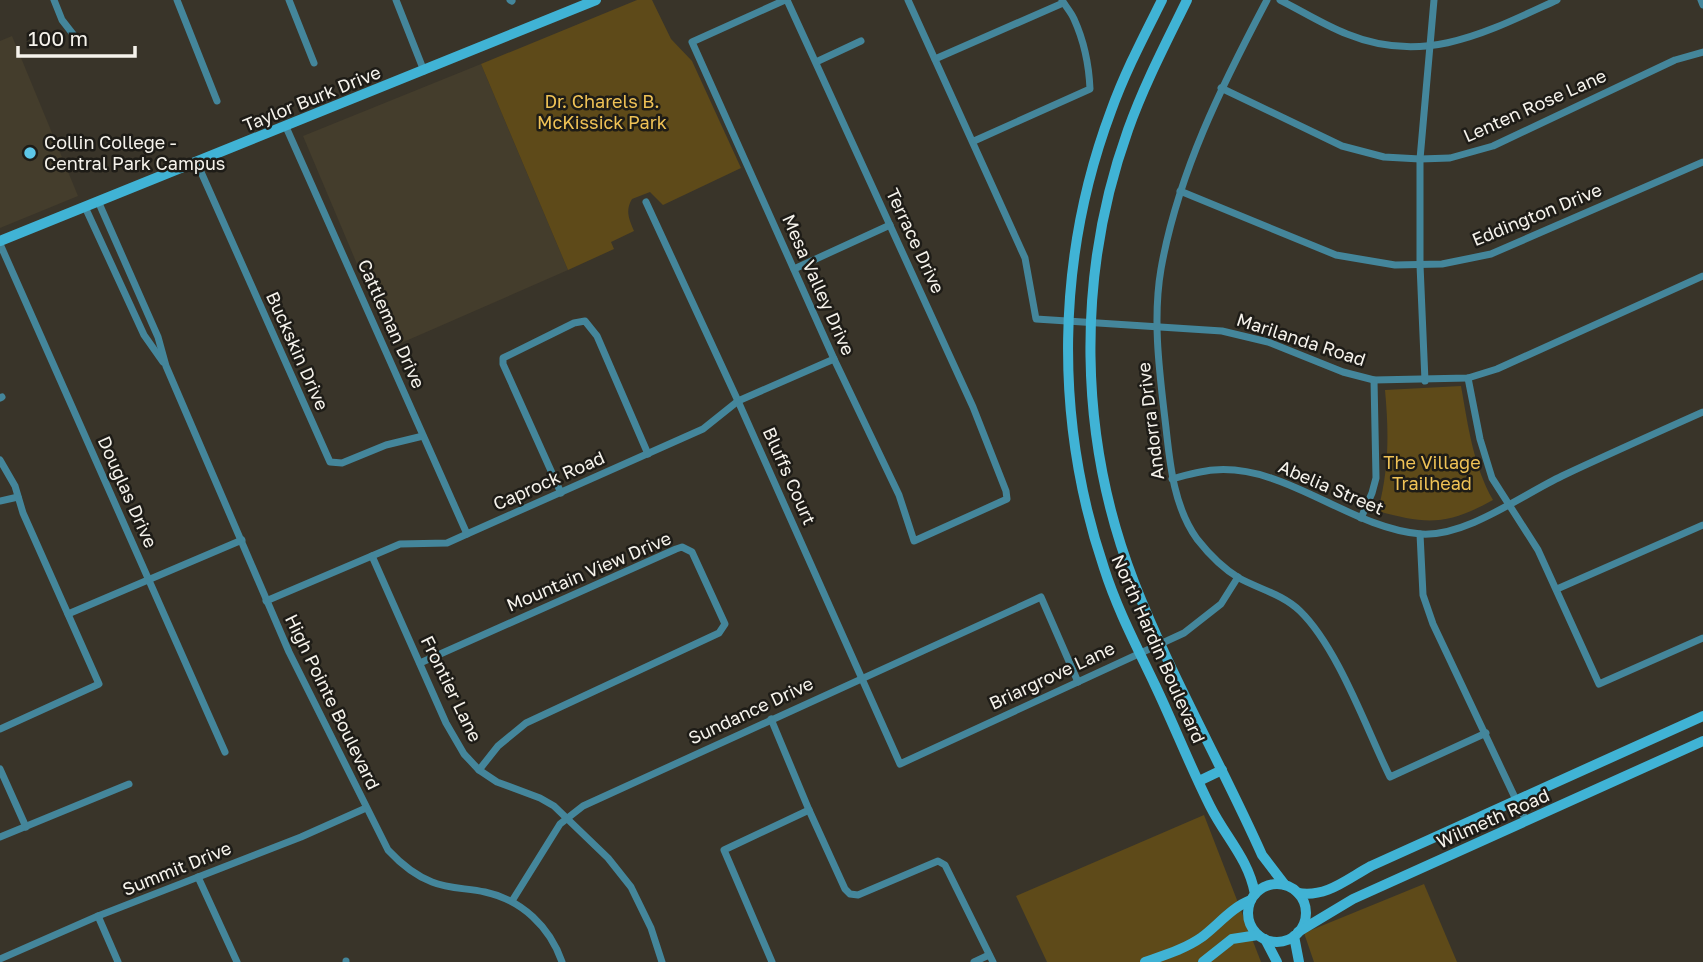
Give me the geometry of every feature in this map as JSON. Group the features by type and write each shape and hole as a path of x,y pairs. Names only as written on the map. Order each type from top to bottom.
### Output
{"main road":[{"name":"Taylor Burk Drive","path":"0,242 596,0"},
{"name":"North Hardin Boulevard","path":"1162,0 1124,77 1092,167 1077,235 1068,322 1070,411 1082,489 1104,570 1221,827 1249,870 1253,897"},
{"name":"North Hardin Boulevard","path":"1187,0 1149,78 1120,152 1101,228 1090,324 1093,406 1104,480 1129,568 1161,643 1262,855 1285,886"},
{"name":"Wilmeth Road","path":"1298,893 1308,895 1323,892 1371,866 1703,716"},
{"name":"Wilmeth Road","path":"1296,934 1353,899 1703,741"},
{"path":"1199,781 1222,770"},
{"path":"1145,962 1194,942 1267,886 1285,886 1298,893 1306,912 1304,924 1296,934 1281,942 1262,937 1232,939 1203,962"},
{"path":"1253,897 1249,920 1277,962"},
{"path":"1296,934 1299,962"}],"street":[{"path":"54,0 65,26 76,38"},
{"path":"177,0 217,101"},
{"path":"289,0 314,64"},
{"path":"396,0 424,71"},
{"name":"Mesa Valley Drive","path":"786,0 692,42 834,359 899,495 914,541"},
{"name":"Terrace Drive","path":"786,0 973,407 1006,491 1007,499 914,541"},
{"path":"908,0 935,59 974,141 1090,89 1089,68 1083,45 1074,19 1063,1 935,59"},
{"name":"Andorra Drive","path":"1268,0 1221,88 1180,191 1161,271 1158,326 1160,375 1172,479 1196,537 1214,559 1238,578 1285,599 1317,630 1332,654 1390,777 1486,733"},
{"path":"1280,0 1357,37 1377,43 1429,46 1472,38 1557,0"},
{"path":"1425,381 1420,265 1420,159 1434,0"},
{"path":"1701,0 1703,5"},
{"path":"816,62 861,41"},
{"name":"Lenten Rose Lane","path":"1221,88 1342,146 1384,157 1450,158 1474,153 1675,60 1703,52"},
{"name":"Cattleman Drive","path":"286,127 467,534"},
{"name":"Marilanda Road","path":"974,141 1025,258 1036,319 1222,331 1257,339 1343,372 1374,380 1425,381 1468,378 1497,369 1703,276"},
{"name":"Eddington Drive","path":"1180,191 1336,255 1374,262 1420,265 1464,261 1491,254 1703,162"},
{"name":"Buckskin Drive","path":"197,163 330,462 342,463 386,445 423,436"},
{"name":"High Pointe Boulevard","path":"98,201 158,337 166,366 266,601 388,850 412,872 435,883 487,892 512,901 543,927 553,941 562,962"},
{"name":"Bluffs Court","path":"646,202 901,764"},
{"name":"High Pointe Boulevard","path":"85,207 144,335 166,366"},
{"path":"794,269 890,225"},
{"name":"Douglas Drive","path":"0,242 225,752"},
{"path":"561,493 503,364 503,358 575,323 581,321 588,324 597,336 648,454"},
{"name":"Caprock Road","path":"266,601 400,544 447,543 703,429 738,401 834,359"},
{"path":"1468,378 1480,439 1492,478 1533,542 1599,684 1703,638"},
{"path":"1362,518 1373,493 1376,478 1374,380"},
{"name":"Abelia Street","path":"1172,479 1215,470 1238,471 1273,479 1385,527 1431,534 1477,521 1570,472 1703,412"},
{"path":"0,460 15,486 23,513 99,684 0,729"},
{"path":"0,501 18,497"},
{"path":"1557,589 1703,525"},
{"path":"1420,534 1423,595 1433,624 1526,821"},
{"path":"68,614 242,540"},
{"name":"Mountain View Drive","path":"420,663 682,547 692,552 725,624 723,629 715,636 526,723 498,746 479,770"},
{"name":"Frontier Lane","path":"372,556 455,740 464,754 479,770 497,782 546,801 567,817 608,858 631,887 651,928 662,962"},
{"name":"Briargrove Lane","path":"901,764 1184,633 1203,621 1221,604 1238,578"},
{"name":"Sundance Drive","path":"512,901 567,817 594,800 1041,597 1078,682"},
{"path":"771,719 845,889 850,894 858,895 938,861 945,865 991,959 974,962"},
{"path":"0,769 26,827"},
{"path":"0,837 130,784"},
{"name":"Summit Drive","path":"0,959 98,916 300,837 366,808"},
{"path":"772,962 724,850 809,810"},
{"path":"198,877 237,962"},
{"path":"98,916 118,962"}],"shaded area":[{"name":"Collin College - Central Park Campus","path":"12,36 78,196 0,228 0,41"},
{"path":"481,64 568,270 392,347 303,136"}],"green space":[{"name":"Dr. Charels B. McKissick Park","path":"637,0 652,0 671,39 692,61 741,168 663,205 650,192 632,199 628,211 634,231 611,242 614,249 568,270 481,64"},
{"name":"The Village Trailhead","path":"1461,386 1476,459 1493,500 1463,514 1437,520 1410,519 1378,511 1387,451 1385,390"},
{"path":"1204,815 1261,962 1047,962 1016,896"},
{"path":"1424,884 1457,962 1314,962 1304,933"}],"place":[{"name":"Collin College - Central Park Campus","path":"30,153"}]}
